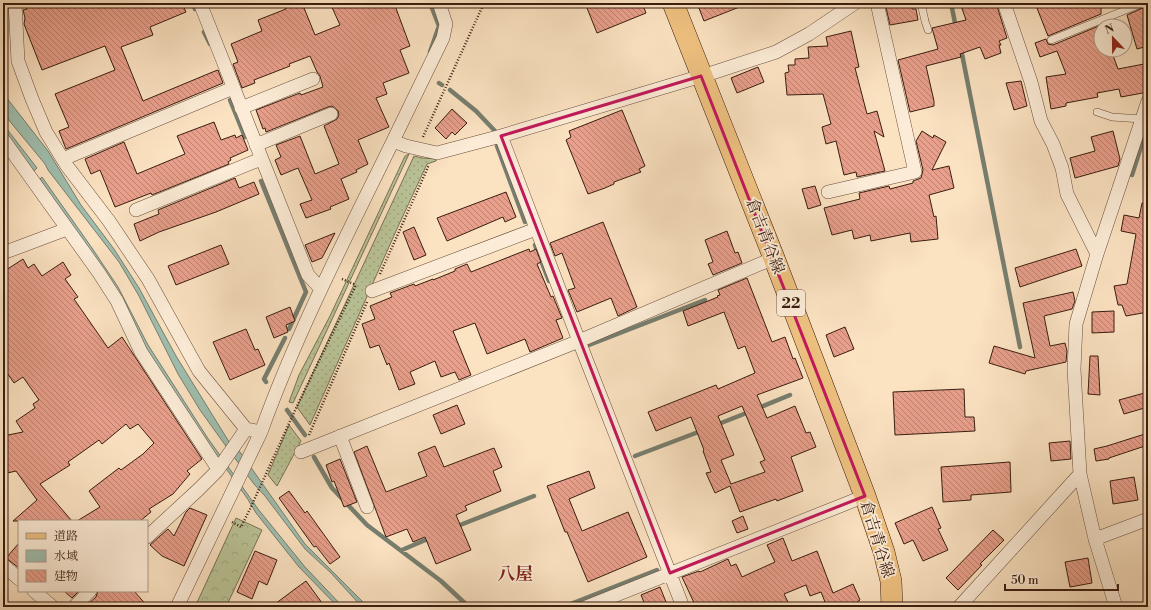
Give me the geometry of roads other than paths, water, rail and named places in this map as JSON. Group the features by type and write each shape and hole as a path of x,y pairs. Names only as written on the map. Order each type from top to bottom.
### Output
{"main road":[{"name":"倉吉青谷線","path":"673,3 774,258 864,496 886,559 891,581 892,607"}],"street":[{"path":"15,3 18,61 46,132 63,159 109,221 148,279 199,371 246,430 261,432"},
{"path":"200,3 308,275 321,289"},
{"path":"177,607 261,432 276,389 321,289 443,38 446,24 439,3"},
{"path":"393,141 437,153 501,136 776,52 809,34 855,3"},
{"path":"828,192 915,172 877,3"},
{"path":"1004,3 1031,82 1042,121 1062,168 1067,194 1097,254"},
{"path":"241,108 313,79"},
{"path":"63,159 233,88"},
{"path":"1116,607 1095,539 1080,474 1074,377 1076,324 1097,254 1148,101"},
{"path":"256,145 331,114"},
{"path":"501,136 683,607"},
{"path":"3,139 99,273 117,301 141,352 218,469"},
{"path":"136,210 261,159"},
{"path":"3,252 67,229"},
{"path":"372,291 536,229"},
{"path":"302,452 579,341 774,258"},
{"path":"148,536 198,490 218,469 246,430"},
{"path":"340,436 367,507"},
{"path":"960,607 1080,474"},
{"path":"586,607 864,496"},
{"path":"1095,539 1148,519"},
{"path":"3,565 18,578"},
{"path":"35,592 53,607"},
{"path":"74,607 89,592"}],"lane":[{"path":"921,3 928,30"},
{"path":"1051,40 1143,3"},
{"path":"1097,112 1112,117 1142,119"}],"water":[{"path":"6,97 48,151 81,205 114,249 139,288 176,356 231,445 240,452 305,544 368,607 362,607 331,573 305,549 265,496 254,484 200,410 178,374 139,296 119,262 48,170 45,164 3,113 3,103"},
{"path":"3,124 37,168 34,171 3,131"},
{"path":"42,177 118,287 148,345 207,437 258,509 305,567 343,607 338,607 299,567 256,513 170,387 40,179"}],"waterway":[{"path":"193,3 195,9"},
{"path":"430,3 439,26 430,52"},
{"path":"951,3 956,28"},
{"path":"204,32 210,44"},
{"path":"961,49 1020,347"},
{"path":"450,90 476,111 495,131"},
{"path":"230,100 245,137"},
{"path":"1132,175 1145,134"},
{"path":"497,146 525,222"},
{"path":"261,181 306,292 289,329"},
{"path":"535,245 549,281"},
{"path":"589,345 705,300"},
{"path":"266,382 264,379 285,338"},
{"path":"756,409 790,395"},
{"path":"287,410 305,435"},
{"path":"716,425 749,412"},
{"path":"635,456 701,431"},
{"path":"314,457 332,488 367,525 441,581 469,607"},
{"path":"455,527 534,496"},
{"path":"402,550 430,538"},
{"path":"563,607 657,570"}],"district":[{"name":"八屋","path":"515,574"}]}
